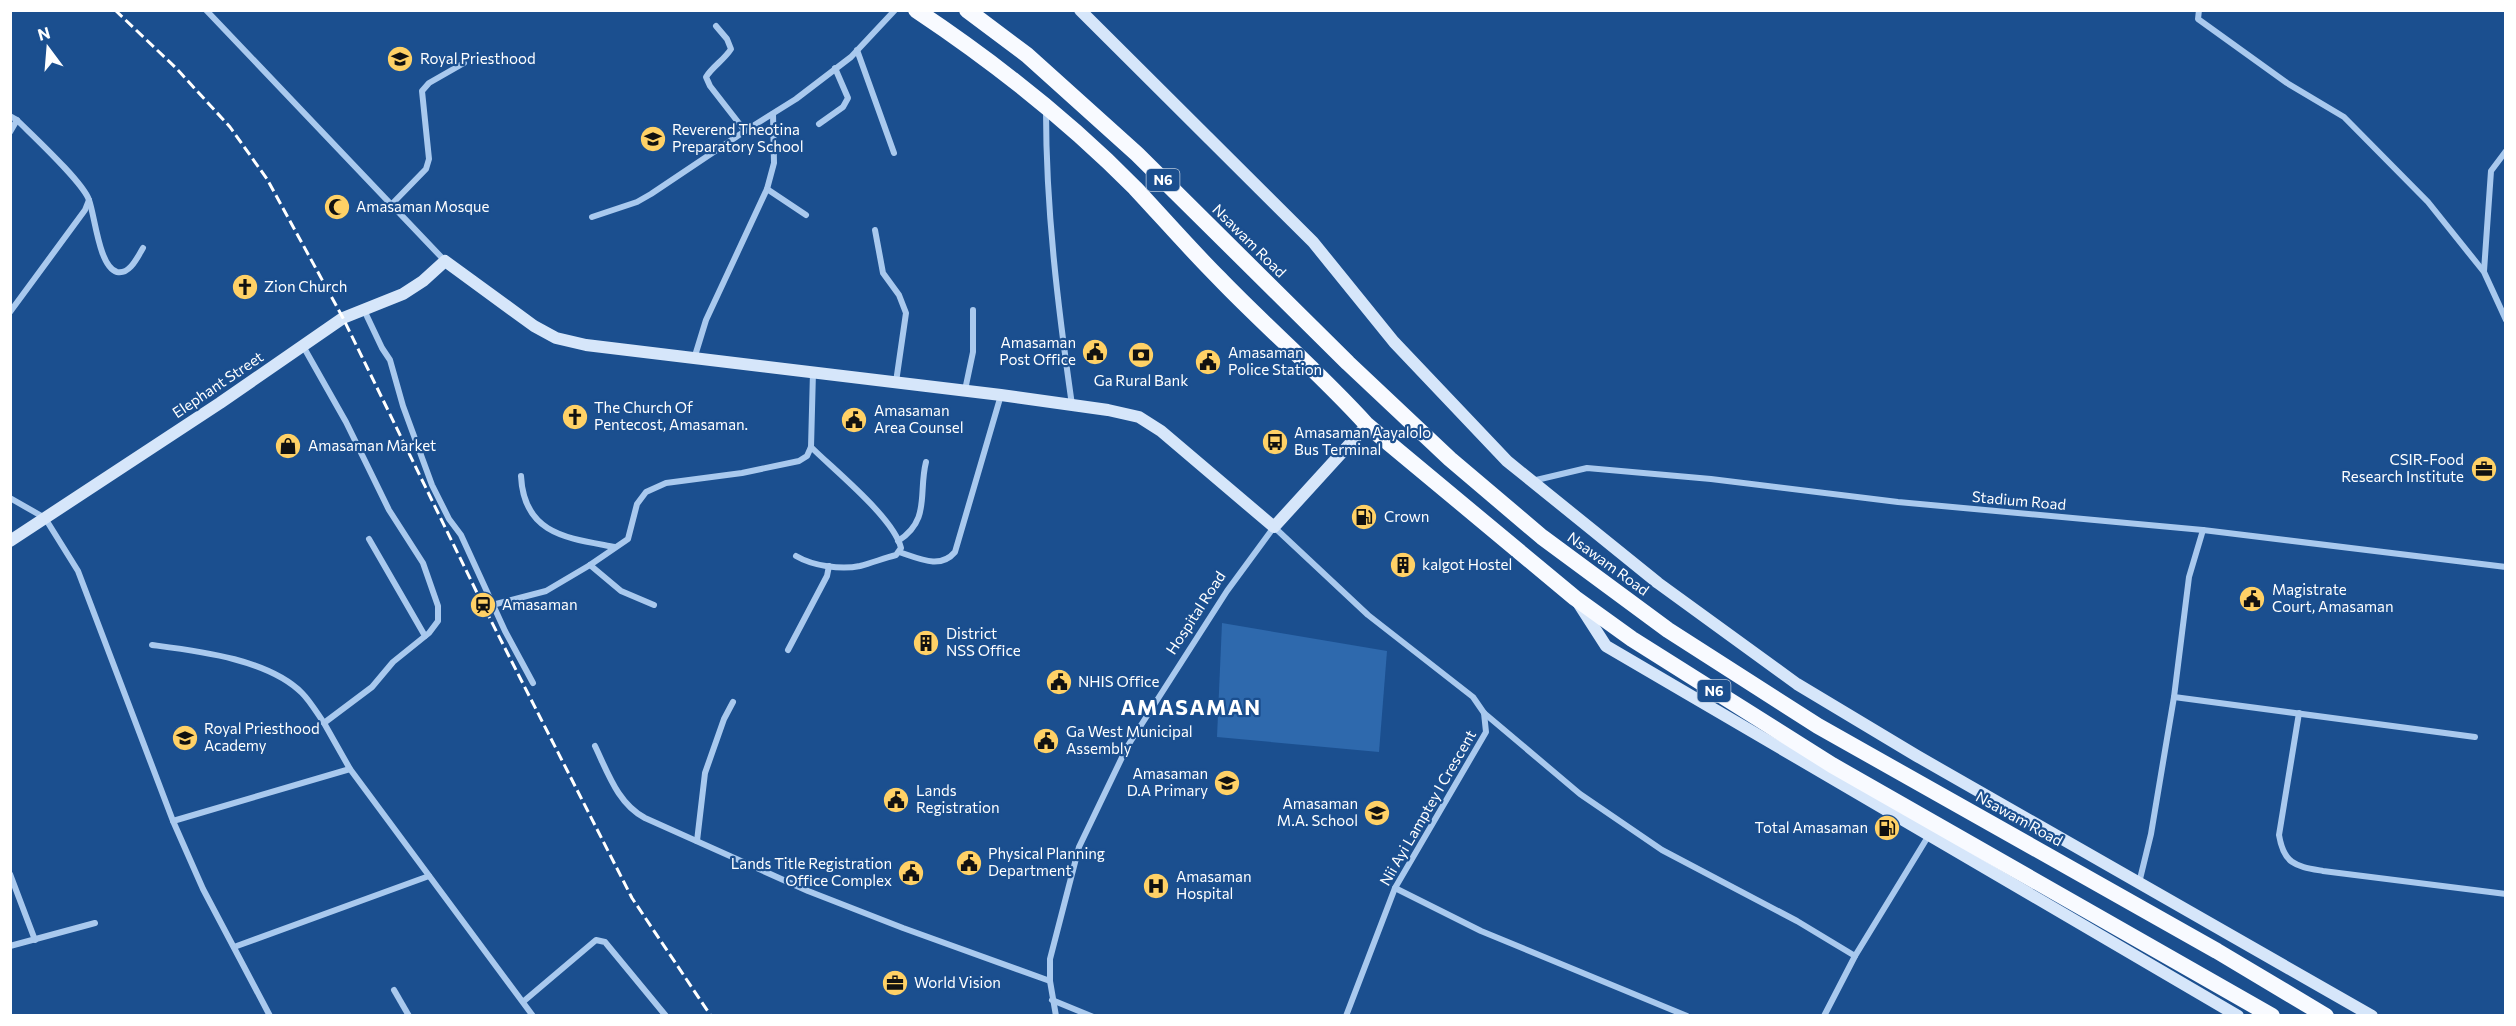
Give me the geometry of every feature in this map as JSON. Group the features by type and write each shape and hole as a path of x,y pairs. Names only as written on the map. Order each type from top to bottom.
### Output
{"highway":[{"name":"N6","path":"916,10 1046,107 1133,187 1220,279 1337,392 1367,425 1575,598 1632,639 1823,760 2272,1016"},
{"name":"Nsawam Road","path":"967,10 1027,55 1137,154 1236,255 1450,459 1560,551 1668,630 1818,726 2217,951 2326,1016"}],"main road":[{"path":"1080,10 1313,242 1394,342 1507,461 1658,583 1797,684 1927,762 2372,1016"},
{"path":"445,261 534,326 556,338 586,345 694,360 1001,395 1108,410 1139,417 1161,431 1274,527"},
{"name":"Elephant Street","path":"10,541 220,403 343,318 403,294 423,281 445,261"},
{"name":"Hospital Road","path":"1274,527 1367,425"},
{"path":"1575,598 1606,646 2238,1016"}],"street":[{"path":"206,10 445,261"},
{"path":"592,217 637,202 773,114 857,50 895,10"},
{"path":"2199,10 2198,19 2287,83 2344,117 2428,202 2484,272 2505,320"},
{"path":"716,26 727,39 731,49 725,59 710,69 706,77 710,86 745,130"},
{"path":"857,50 894,153"},
{"path":"391,205 426,169 429,159 422,91 429,83 464,63"},
{"path":"819,124 843,107 848,98 835,68"},
{"path":"1046,107 1046,162 1055,282 1072,406"},
{"path":"694,360 711,310 767,189 774,163 773,114"},
{"path":"10,116 17,120 86,191 104,255 110,267 117,272 124,272 130,268 143,248"},
{"path":"10,132 17,120"},
{"path":"2484,272 2491,171 2505,151"},
{"path":"767,189 806,215"},
{"path":"10,312 90,200"},
{"path":"875,230 883,273 899,295 906,313 896,382"},
{"path":"364,310 390,360 403,406 432,485 449,519 461,535 492,605 533,683"},
{"path":"965,391 973,352 973,310"},
{"path":"302,345 346,422 389,510 423,563 438,606 438,621 425,636 393,662 372,687 324,723"},
{"path":"492,605 546,591 590,565 628,538 637,504 646,492 666,483 742,473 799,460 807,456 811,447 813,372"},
{"path":"796,556 808,562 829,566 858,567 900,552 933,562 946,561 955,552 1001,395"},
{"path":"811,447 881,516 898,541 900,552"},
{"path":"898,541 912,529 922,510 922,477 926,462"},
{"name":"Stadium Road","path":"1531,481 1587,468 1711,479 1899,502 2203,530 2505,567"},
{"path":"521,476 522,493 528,510 542,525 562,537 615,547"},
{"path":"10,498 45,518 78,571 173,821 203,890 270,1016"},
{"path":"1274,527 1368,615 1473,697 1484,713 1580,794 1662,850 1797,921 1855,956"},
{"name":"Hospital Road","path":"1056,1016 1050,981 1050,959 1079,847 1127,747 1227,591 1274,527"},
{"path":"2139,883 2151,834 2174,697 2188,587 2203,530"},
{"path":"369,539 425,636"},
{"path":"590,565 621,591 654,605"},
{"path":"788,650 827,576 829,566"},
{"path":"152,645 219,655 268,671 301,692 324,723 350,769 533,1016"},
{"path":"2174,697 2475,737"},
{"path":"697,841 705,773 724,719 733,702"},
{"name":"Nii Ayi Lamptey I Crescent","path":"1346,1016 1395,888 1486,732 1484,713"},
{"path":"2299,713 2279,835 2282,853 2295,866 2505,894"},
{"path":"595,746 612,783 633,812 825,898 1050,981"},
{"path":"173,821 350,769"},
{"path":"1824,1016 1855,956 1929,835"},
{"path":"10,874 35,940"},
{"path":"234,947 429,876"},
{"path":"1395,888 1481,931 1687,1016"},
{"path":"10,946 95,923"},
{"path":"524,1001 596,940 605,942 666,1016"},
{"path":"394,990 409,1016"},
{"path":"1052,1000 1091,1016"}],"shaded area":[{"path":"1222,623 1387,651 1379,752 1217,737"}],"railway":[{"path":"115,10 176,68 230,127 267,179 343,318 483,605 632,898 711,1016"}],"place":[{"name":"Royal Priesthood","path":"400,59"},
{"name":"Reverend Theotina Preparatory School","path":"653,139"},
{"name":"Amasaman Mosque","path":"337,207"},
{"name":"Zion Church","path":"245,287"},
{"name":"Amasaman Post Office","path":"1095,352"},
{"name":"Ga Rural Bank","path":"1141,355"},
{"name":"Amasaman Police Station","path":"1208,362"},
{"name":"The Church Of Pentecost, Amasaman.","path":"575,417"},
{"name":"Amasaman Area Counsel","path":"854,420"},
{"name":"Amasaman Aayalolo Bus Terminal","path":"1275,442"},
{"name":"Amasaman Market","path":"288,446"},
{"name":"CSIR-Food Research Institute","path":"2484,469"},
{"name":"Crown","path":"1364,517"},
{"name":"kalgot Hostel","path":"1403,565"},
{"name":"Magistrate Court, Amasaman","path":"2252,599"},
{"name":"Amasaman","path":"483,605"},
{"name":"District NSS Office","path":"926,643"},
{"name":"NHIS Office","path":"1059,682"},
{"name":"Royal Priesthood Academy","path":"185,738"},
{"name":"Ga West Municipal Assembly","path":"1046,741"},
{"name":"Amasaman D.A Primary","path":"1227,783"},
{"name":"Lands Registration","path":"896,800"},
{"name":"Amasaman M.A. School","path":"1377,813"},
{"name":"Total Amasaman","path":"1887,828"},
{"name":"Physical Planning Department","path":"969,863"},
{"name":"Lands Title Registration Office Complex","path":"911,873"},
{"name":"Amasaman Hospital","path":"1156,886"},
{"name":"World Vision","path":"895,983"}],"district":[{"name":"AMASAMAN","path":"1191,708"}]}
